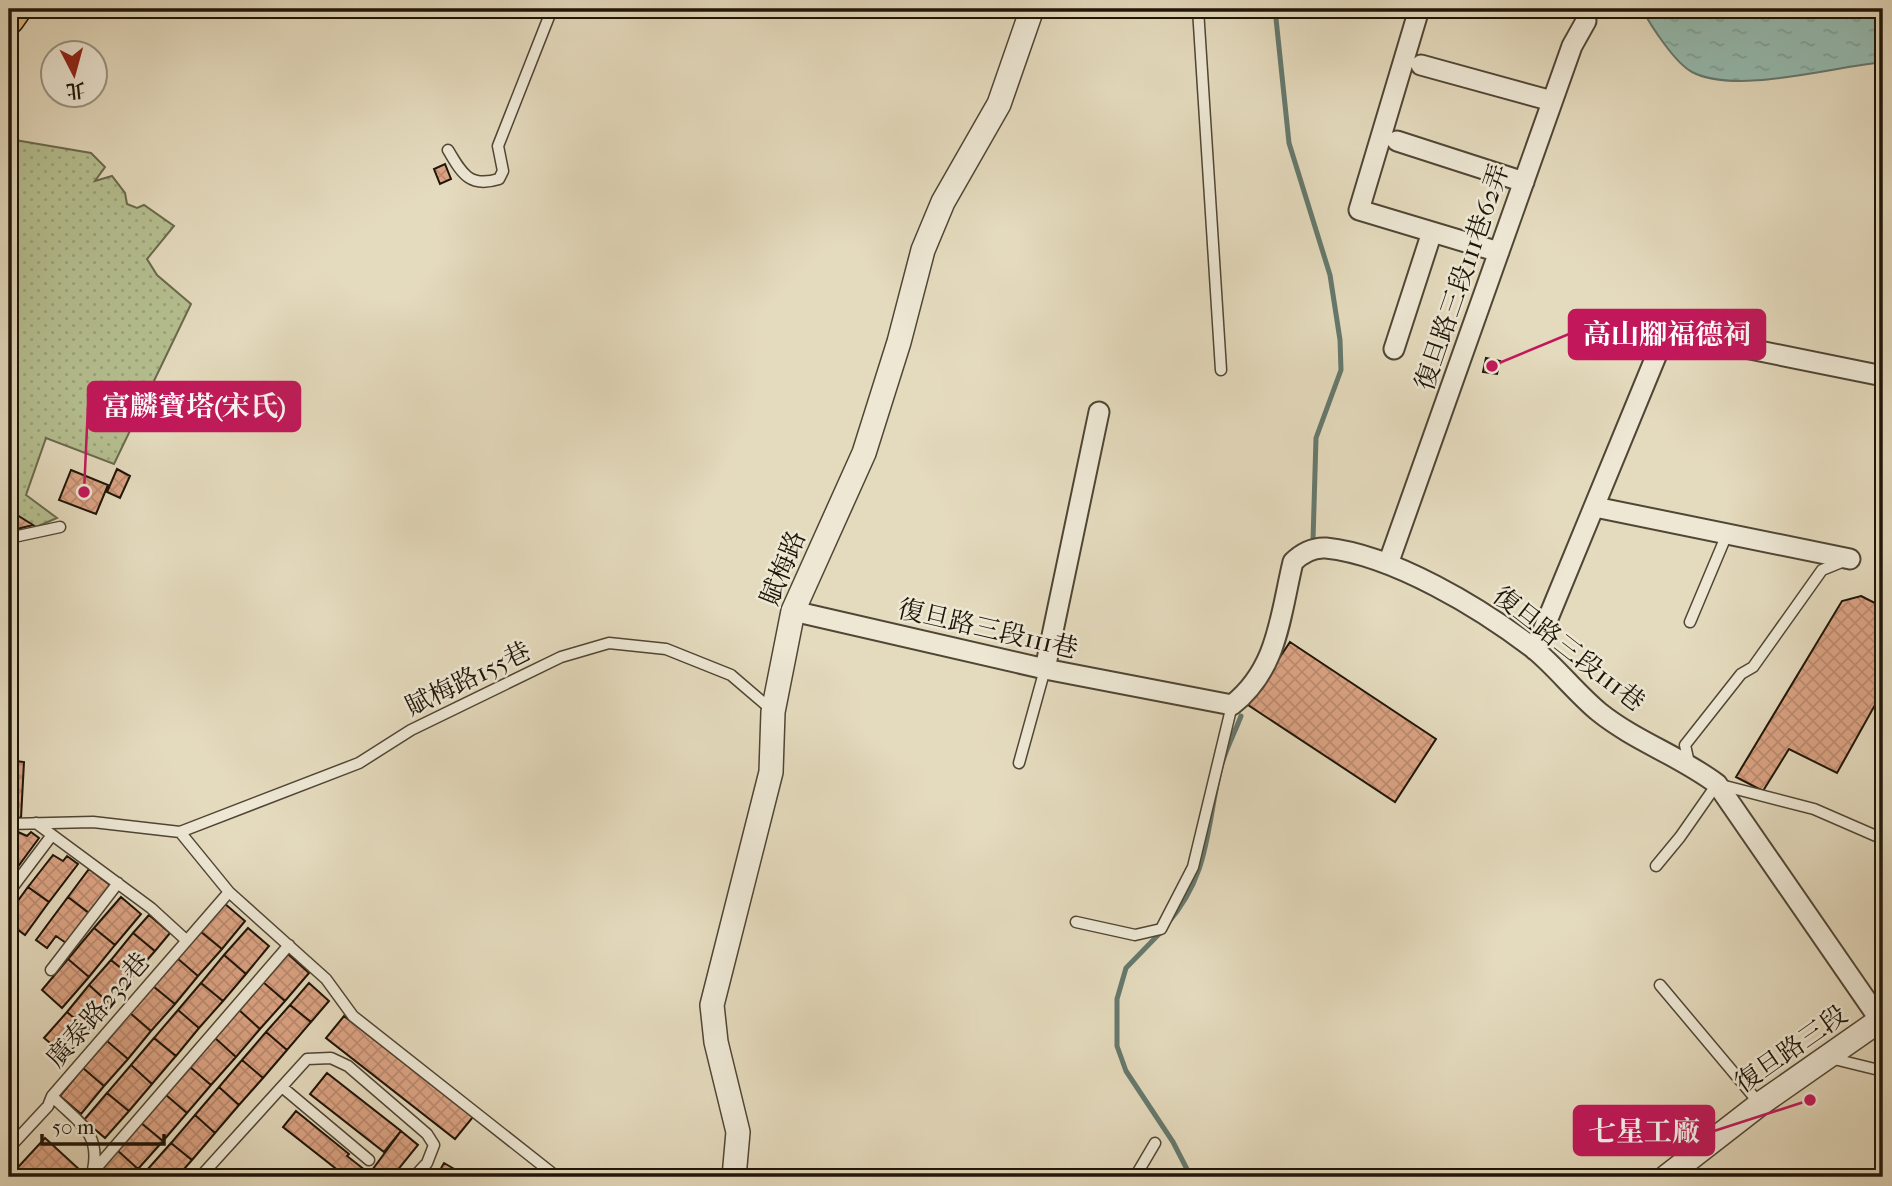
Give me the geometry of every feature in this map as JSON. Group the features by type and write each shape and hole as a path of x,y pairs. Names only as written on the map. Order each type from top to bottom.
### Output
{"main road":[{"path":"9,19 16,9"}],"street":[{"name":"賦梅路","path":"734,1177 738,1132 716,1042 712,1005 771,772 774,712 793,611 864,453 899,342 923,250 943,202 999,104 1031,9"},
{"name":"復旦路三段111巷62弄","path":"1388,564 1572,46 1586,21 1584,9"},
{"path":"1417,16 1359,210 1499,252"},
{"path":"1421,65 1552,101"},
{"path":"1397,141 1524,182"},
{"path":"1394,349 1432,232"},
{"path":"1535,650 1666,332 1883,376"},
{"path":"1045,669 1099,412"},
{"path":"1595,507 1850,559"},
{"name":"復旦路三段111巷","path":"793,611 1045,669 1232,705 1249,692 1269,663 1293,562 1300,555 1324,547 1388,564 1474,607 1535,650 1599,712 1627,731 1689,763 1717,784 1882,1019"},
{"name":"復旦路三段","path":"1666,1177 1760,1104 1882,1019"}],"lane":[{"path":"449,150 463,176 472,181 486,183 499,179 503,171 498,146 552,9"},
{"path":"1101,9 1127,9"},
{"path":"1198,9 1221,370"},
{"path":"9,538 60,527"},
{"path":"1690,622 1727,534"},
{"path":"1689,763 1685,745 1741,674 1753,667 1822,570 1850,559"},
{"name":"賦梅路155巷","path":"180,832 359,763 411,730 561,657 609,643 666,649 731,675 774,712"},
{"path":"1019,763 1045,669"},
{"path":"1076,922 1135,935 1161,929 1193,867 1232,705"},
{"path":"1656,866 1717,784 1814,809 1883,839"},
{"path":"9,824 93,822 180,832 229,892 326,979 353,1016 557,1177"},
{"path":"36,823 118,883 186,940"},
{"path":"9,892 52,835"},
{"path":"51,970 118,883"},
{"name":"廣泰路232巷","path":"93,1175 97,1151 91,1134 52,1096 229,892"},
{"path":"93,1175 289,945"},
{"path":"1660,985 1760,1104"},
{"path":"1826,1057 1883,1071"},
{"path":"200,1177 307,1059 331,1058 348,1066 427,1134 434,1145 427,1163 414,1177"},
{"path":"282,1087 369,1160"},
{"path":"9,1148 48,1106 52,1096"},
{"path":"1135,1177 1155,1143"}],"green space":[{"path":"9,139 91,153 105,167 95,181 112,176 125,193 127,204 137,208 144,205 174,226 147,259 157,275 191,304 114,464 46,438 26,495 57,518 36,527 9,510"}],"water":[{"path":"1642,9 1883,9 1883,62 1785,78 1733,81 1711,78 1692,72 1678,61"}],"building":[{"path":"445,164 451,179 440,184 434,169"},
{"path":"1486,358 1500,361 1497,374 1483,372"},
{"path":"117,469 130,476 120,498 107,492"},
{"path":"71,470 108,485 96,514 59,500"},
{"path":"9,510 33,525 9,531"},
{"path":"1861,596 1883,607 1883,671 1875,705 1837,773 1789,749 1763,791 1736,777 1842,601"},
{"path":"1290,642 1436,739 1395,802 1248,705"},
{"path":"9,760 24,762 21,818 9,816"},
{"path":"18,832 27,836 31,832 39,838 9,879 9,833 15,836"},
{"path":"53,855 63,861 67,856 78,864 49,902 28,887"},
{"path":"89,869 110,885 89,913 68,897"},
{"path":"28,887 49,902 25,935 9,923 9,913"},
{"path":"68,897 89,913 66,943 56,936 47,948 36,940"},
{"path":"121,897 141,914 115,945 94,928"},
{"path":"224,903 245,921 222,949 200,931"},
{"path":"149,915 170,933 155,951 133,933"},
{"path":"94,928 115,945 89,977 68,959"},
{"path":"248,928 269,946 246,974 224,955"},
{"path":"200,931 222,949 198,976 177,958"},
{"path":"133,933 155,951 132,977 111,960"},
{"path":"288,954 309,973 285,1001 263,982"},
{"path":"224,955 246,974 223,1001 201,983"},
{"path":"177,958 198,976 175,1004 153,986"},
{"path":"68,959 89,977 62,1008 42,990"},
{"path":"111,960 132,977 110,1004 89,985"},
{"path":"263,982 285,1001 260,1029 239,1010"},
{"path":"201,983 223,1001 199,1028 178,1010"},
{"path":"309,983 329,1001 311,1022 290,1005"},
{"path":"89,985 110,1004 88,1030 67,1012"},
{"path":"153,986 175,1004 151,1031 130,1013"},
{"path":"290,1005 311,1022 287,1050 266,1032"},
{"path":"178,1010 199,1028 176,1056 154,1038"},
{"path":"239,1010 260,1029 236,1057 215,1038"},
{"path":"67,1012 88,1030 66,1056 44,1038"},
{"path":"130,1013 151,1031 128,1059 107,1041"},
{"path":"344,1016 473,1117 455,1139 326,1038"},
{"path":"266,1032 287,1050 263,1078 242,1060"},
{"path":"154,1038 176,1056 152,1084 131,1065"},
{"path":"215,1038 236,1057 211,1085 190,1067"},
{"path":"107,1041 128,1059 104,1086 83,1068"},
{"path":"242,1060 263,1078 239,1105 219,1087"},
{"path":"131,1065 152,1084 129,1111 107,1093"},
{"path":"190,1067 211,1085 187,1113 166,1095"},
{"path":"83,1068 104,1086 81,1114 60,1096"},
{"path":"327,1073 401,1131 384,1152 310,1094"},
{"path":"219,1087 239,1105 215,1133 195,1115"},
{"path":"107,1093 129,1111 105,1138 84,1120"},
{"path":"166,1095 187,1113 163,1141 141,1123"},
{"path":"296,1111 370,1174 367,1177 339,1177 332,1172 335,1168 283,1127"},
{"path":"195,1115 215,1133 192,1160 171,1143"},
{"path":"141,1123 163,1141 138,1169 117,1150"},
{"path":"401,1131 418,1145 392,1177 367,1177"},
{"path":"45,1138 81,1171 75,1177 9,1177"},
{"path":"171,1143 192,1160 177,1177 155,1177 147,1170"},
{"path":"117,1150 138,1169 131,1177 95,1176"},
{"path":"444,1163 468,1177 436,1177"}],"waterway":[{"path":"1275,9 1289,143 1330,275 1340,340 1341,370 1316,438 1313,540"},
{"path":"1167,924 1192,887 1199,868 1221,767 1241,716"},
{"path":"1161,932 1126,968 1117,999 1117,1046 1126,1071 1173,1142 1191,1177"}],"place":[{"name":"高山腳福德祠","path":"1492,366"},
{"name":"富麟寶塔(宋氏)","path":"84,492"},
{"name":"七星工廠","path":"1810,1100"}]}
